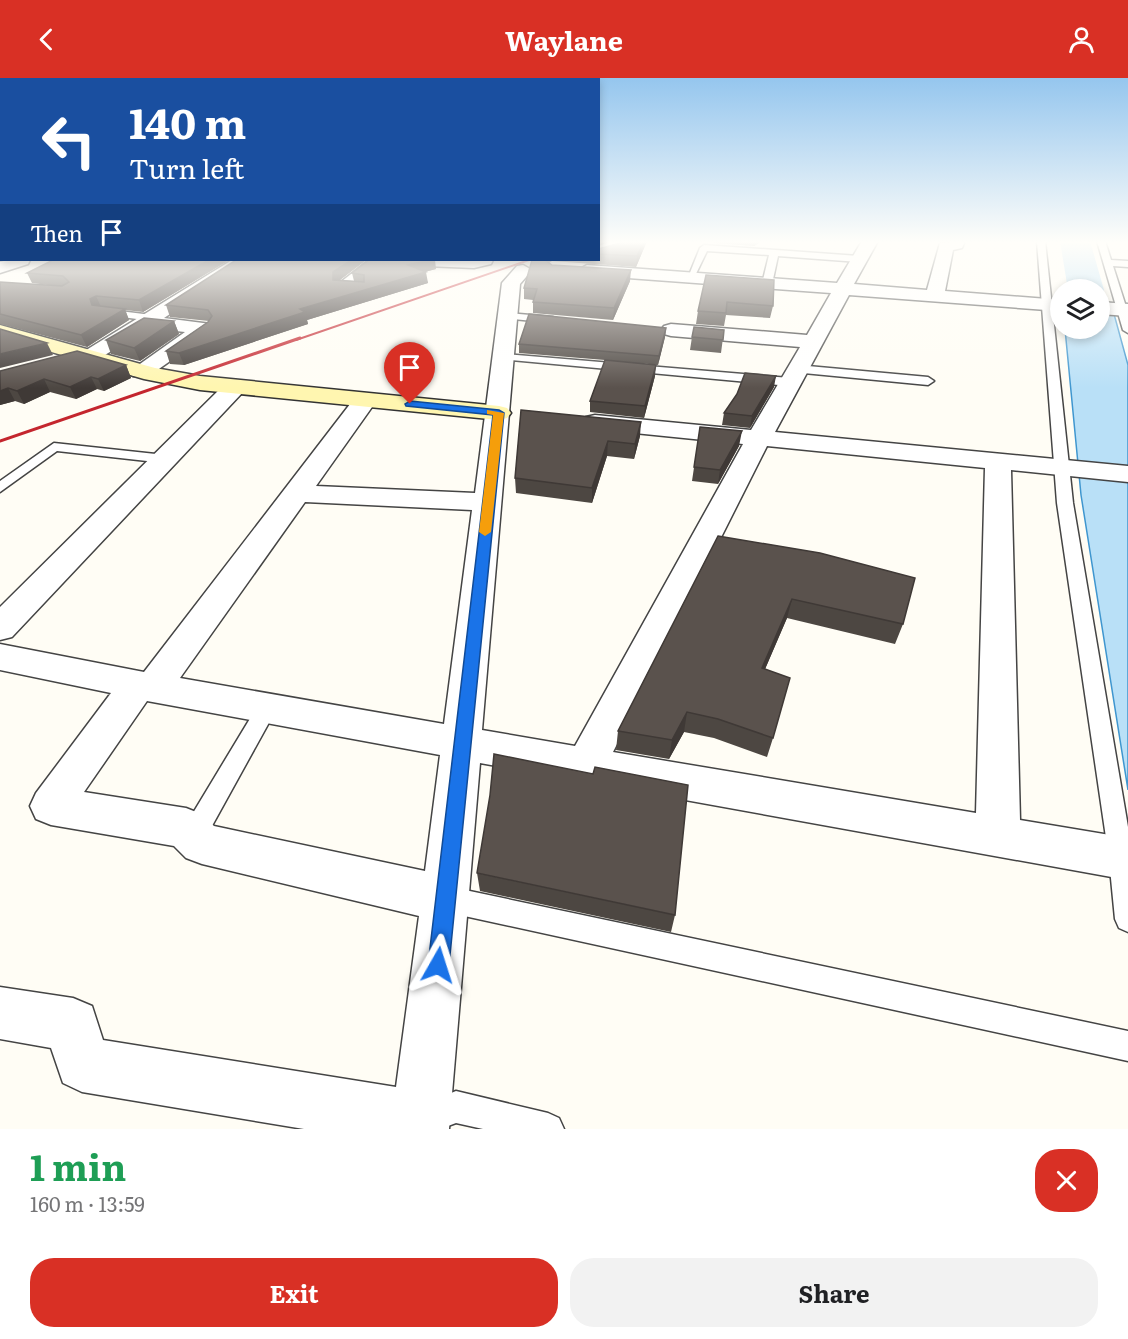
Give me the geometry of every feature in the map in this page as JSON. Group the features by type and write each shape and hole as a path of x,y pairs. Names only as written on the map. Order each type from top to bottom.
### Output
{"street":[{"path":"42,366 87,355 195,290"},
{"path":"0,1013 73,1025 82,1064 421,1125 488,502 510,414 504,357 510,290"},
{"path":"586,765 759,438 842,290"},
{"path":"923,290 935,295 1050,304"},
{"path":"935,295 936,290"},
{"path":"141,370 204,328 148,320"},
{"path":"666,329 800,364"},
{"path":"0,331 183,380 510,414"},
{"path":"0,628 236,387"},
{"path":"365,400 297,493 51,806 186,828 202,844 446,899"},
{"path":"570,420 1128,474"},
{"path":"998,462 998,836"},
{"path":"297,493 488,502"},
{"path":"0,657 267,708 1125,859"}],"lane":[{"path":"1112,290 1116,309 1128,330"},
{"path":"101,312 148,320"},
{"path":"508,316 566,321"},
{"path":"1055,339 1065,503 1125,859 1128,919"},
{"path":"504,357 800,364 927,381"},
{"path":"0,488 54,447 165,459"},
{"path":"193,836 267,708"},
{"path":"446,899 1128,1046"},
{"path":"421,1125 456,1107 548,1129"}],"water":[{"path":"1111,303 1128,365 1128,790 1081,495 1066,339 1110,339"}],"building":[{"path":"0,290 156,290 139,300 96,296 90,299 92,305 125,309 81,335 0,314"},
{"path":"189,290 365,290 300,309 305,312 179,353 166,351 208,322 212,316 208,310 166,305"},
{"path":"537,290 622,290 614,308 533,302"},
{"path":"703,290 774,290 773,306 727,302 726,313 698,311"},
{"path":"529,314 666,328 659,356 519,344"},
{"path":"144,318 174,321 134,348 106,340"},
{"path":"694,327 724,330 723,340 692,337"},
{"path":"0,329 47,343 0,354"},
{"path":"77,351 126,365 98,379 91,377 70,387 44,379 17,391 8,388 0,391 0,371"},
{"path":"605,360 656,365 645,406 590,401"},
{"path":"745,373 776,376 752,416 724,413 737,394"},
{"path":"521,410 641,422 635,444 608,441 592,488 515,478"},
{"path":"700,427 742,431 720,470 694,467"},
{"path":"718,536 820,553 915,578 903,624 792,599 762,668 790,678 773,738 718,719 687,712 672,740 618,731"},
{"path":"494,754 593,774 595,767 688,785 675,915 477,873 490,795"}],"railway":[{"path":"296,340 441,290"},
{"path":"0,441 300,338"}],"slow traffic":[{"path":"485,532 499,413 490,412"}],"route":[{"path":"410,404 499,413 438,965"}]}
